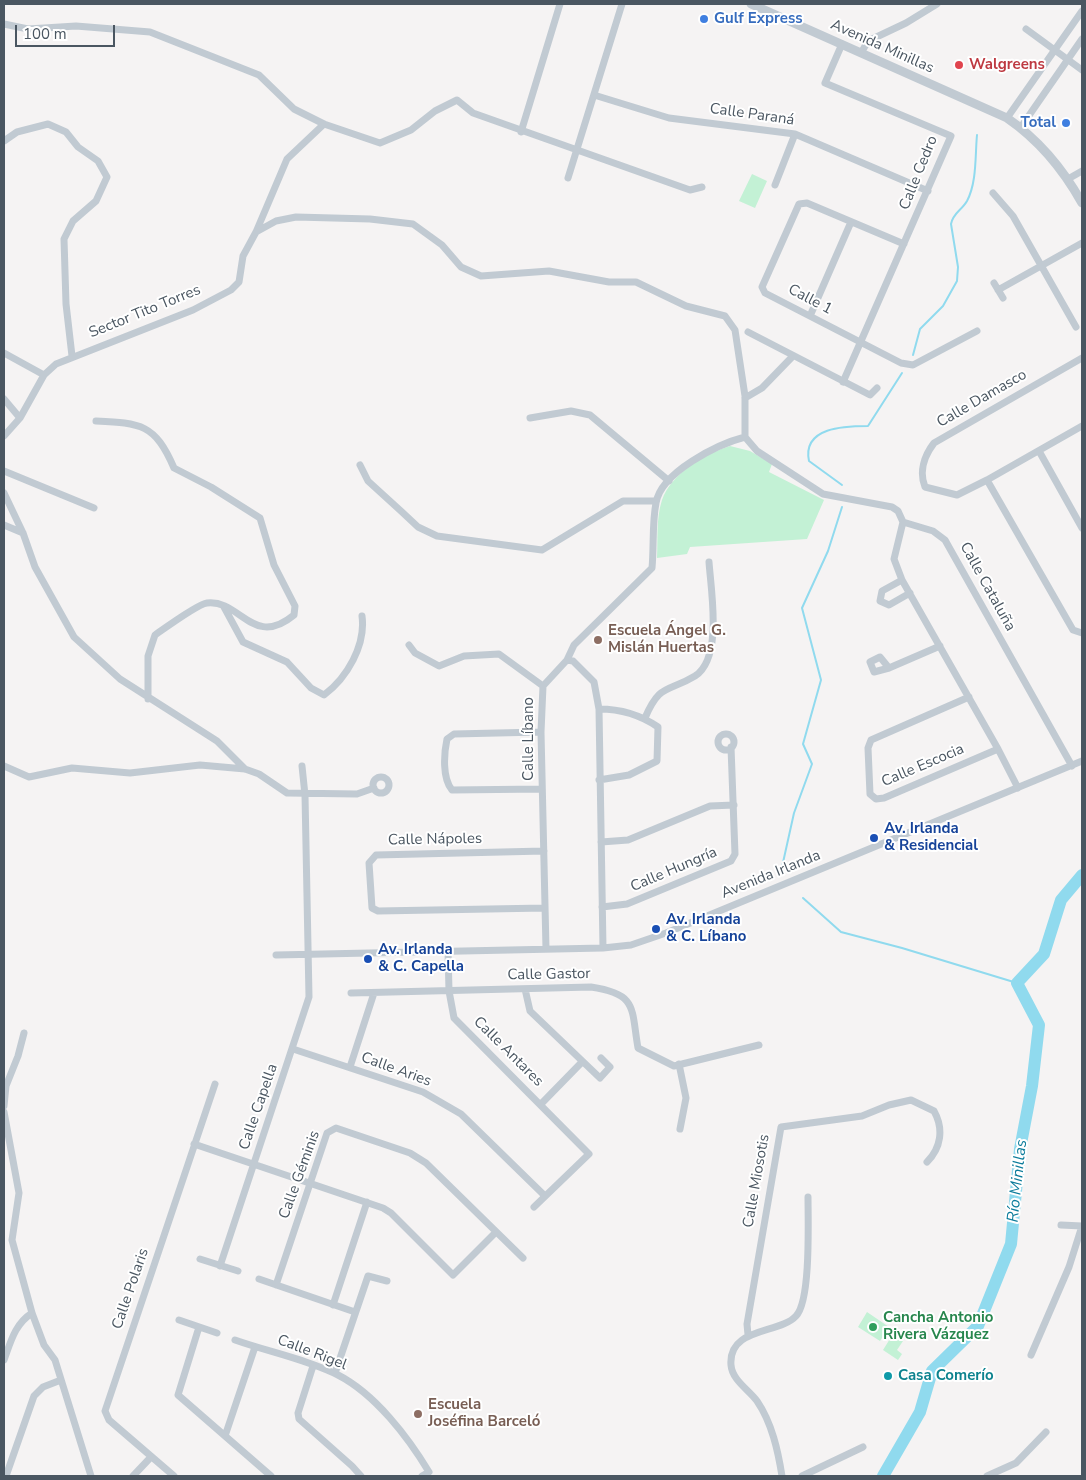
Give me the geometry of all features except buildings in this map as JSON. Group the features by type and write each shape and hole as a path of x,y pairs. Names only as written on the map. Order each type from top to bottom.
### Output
{"street":[{"path":"521,132 560,4"},
{"path":"568,178 622,4"},
{"name":"Avenida Minillas","path":"751,4 1007,118 1043,148 1068,180 1082,203"},
{"path":"861,53 868,41 906,23 938,4"},
{"path":"1007,118 1082,11"},
{"path":"4,24 28,28 76,26 150,32 260,75 294,109 324,124 380,143 411,130 435,111 457,100 473,113 521,132 690,190 702,187"},
{"path":"1026,29 1082,70"},
{"path":"1020,128 1082,39"},
{"name":"Calle Cedro","path":"842,44 825,83 951,136 844,382"},
{"name":"Calle Paraná","path":"594,95 669,118 795,134 928,191"},
{"path":"4,141 17,132 48,124 66,132 78,147 98,161 107,178 96,200 74,221 64,239 66,304 72,356"},
{"name":"Sector Tito Torres","path":"4,436 20,418 44,375 56,364 72,356 193,310 231,290 239,282 243,256 256,232 287,159 324,124"},
{"path":"775,185 795,134"},
{"path":"1068,180 1082,171"},
{"path":"993,193 1013,216 1076,327"},
{"name":"Calle 1","path":"851,222 807,204 799,204 762,287 765,293 892,359 913,364 977,331"},
{"path":"256,232 276,221 296,217 370,219 413,224 442,245 461,267 480,276 548,272 609,282 636,282 686,306 725,316 735,330 745,398 745,437 757,451 823,494 892,507 898,511 903,522 894,559 902,580 969,697 1018,788"},
{"path":"810,316 851,222 904,244"},
{"path":"998,290 1082,243"},
{"path":"994,283 1003,298"},
{"path":"748,332 870,395 877,388"},
{"path":"4,353 44,375"},
{"path":"745,398 762,388 793,356"},
{"name":"Calle Damasco","path":"1082,358 934,443 928,451 920,476 925,487 957,495 1082,426"},
{"path":"4,399 20,418"},
{"path":"530,418 571,411 590,415 669,481"},
{"path":"96,421 128,422 145,428 163,444 174,468 212,487 260,518 274,565 295,606 294,615 287,620 269,626 255,626 222,604 206,603 155,635 148,656 148,699"},
{"path":"360,465 368,481 418,527 437,536 542,550 623,501 656,501 669,481 695,458 724,443 745,437"},
{"path":"1039,451 1082,528"},
{"path":"4,471 94,508"},
{"path":"987,480 1073,630 1082,633"},
{"path":"4,493 23,533 35,567 74,637 120,679 148,699 217,741 245,769"},
{"name":"Calle Líbano","path":"546,949 541,732 543,686 567,660 574,645 652,568 656,501"},
{"name":"Calle Cataluña","path":"903,522 933,531 945,540 1072,766"},
{"path":"4,524 23,533"},
{"path":"645,718 653,700 663,689 695,676 706,667 711,650 713,613 709,562"},
{"path":"902,580 882,591 880,601 889,605 910,593"},
{"path":"222,604 243,642 287,662 311,688 324,695 335,687 360,647 364,630 362,616"},
{"path":"409,645 415,653 439,666 464,656 499,654 543,686"},
{"path":"889,668 940,646"},
{"path":"567,660 573,661 594,682 599,709 603,948"},
{"name":"Calle Escocia","path":"969,697 871,740 868,748 870,794 876,799 884,798 998,749"},
{"path":"599,709 617,709 645,718 658,727 657,761 629,775 599,780"},
{"path":"541,732 454,734 448,738 445,747 446,783 452,790 542,790"},
{"name":"Calle Hungría","path":"602,906 627,904 730,861 735,854 731,747"},
{"name":"Avenida Irlanda","path":"276,955 603,948 631,945 666,933 1082,761"},
{"path":"4,766 29,777 72,768 130,773 200,765 245,769 259,774 288,793 305,795 357,794 374,788"},
{"name":"Calle Capella","path":"220,1266 309,997 305,795 302,766"},
{"path":"601,842 628,840 710,806 734,805"},
{"name":"Calle Nápoles","path":"544,851 376,855 369,863 370,901 372,908 378,911 545,908"},
{"name":"Calle Antares","path":"448,951 448,991 454,1018 589,1154 546,1196"},
{"name":"Calle Gastor","path":"351,992 591,987 623,995 631,1005 638,1048 674,1066 679,1064"},
{"path":"525,989 530,1011 600,1078 610,1067 601,1058"},
{"path":"350,1067 374,993"},
{"path":"4,1106 6,1086 18,1056 24,1033"},
{"path":"680,1129 686,1098 679,1064 759,1045"},
{"name":"Calle Aries","path":"293,1048 423,1092 461,1114 546,1196"},
{"path":"540,1104 582,1062"},
{"name":"Calle Polaris","path":"174,1476 109,1420 105,1411 215,1084"},
{"name":"Calle Miosotis","path":"748,1336 747,1324 781,1126 862,1116 889,1104 911,1100 934,1111 940,1126 937,1148 927,1162"},
{"path":"4,1112 19,1193 12,1240 32,1313 44,1344 55,1360 91,1476"},
{"name":"Calle Géminis","path":"276,1285 327,1133 336,1128 410,1153 430,1168 522,1258"},
{"path":"194,1144 367,1202 391,1214 453,1275 496,1232"},
{"path":"534,1208 546,1196"},
{"path":"782,1476 778,1450 770,1427 757,1402 735,1376 731,1365 734,1350 748,1336 791,1321 800,1311 808,1254 808,1197"},
{"path":"333,1305 367,1202"},
{"path":"1031,1356 1069,1267 1082,1226 1061,1225"},
{"path":"200,1259 238,1271"},
{"path":"335,1373 368,1276 388,1282"},
{"path":"259,1279 355,1312"},
{"path":"4,1360 16,1328 22,1319 32,1313"},
{"path":"179,1320 217,1333"},
{"path":"200,1327 178,1395 271,1476"},
{"name":"Calle Rigel","path":"235,1340 335,1373 360,1391 392,1419 407,1436 429,1472 422,1476"},
{"path":"225,1436 255,1347"},
{"path":"313,1366 298,1413 299,1419 361,1476"},
{"path":"6,1476 34,1396 43,1387 61,1380"},
{"path":"987,1476 1016,1463 1046,1432"},
{"path":"802,1476 863,1447"},
{"path":"133,1476 151,1457"}],"green space":[{"path":"752,174 767,181 755,208 739,201"},
{"path":"730,446 750,451 772,464 769,472 824,500 807,539 690,547 687,554 657,558 659,514 666,491 690,466 710,454"},
{"name":"Cancha Antonio Rivera Vázquez","path":"867,1312 889,1327 880,1341 858,1327"},
{"path":"893,1334 903,1341 897,1350 902,1354 898,1360 883,1350"}],"waterway":[{"path":"913,355 920,329 943,306 957,281 958,267 951,224 970,194 974,177 977,135"},
{"path":"842,485 809,461 809,450 812,441 819,435 837,428 868,426 902,373"},
{"path":"782,867 794,813 812,764 803,744 821,680 802,608 828,551 842,507"},
{"name":"Río Minillas","path":"883,1476 920,1412 932,1371 978,1326 1011,1244 1020,1149 1032,1086 1039,1025 1017,983 1044,954 1061,900 1082,875"},
{"path":"803,898 841,932 902,948 1017,983"}],"place":[{"name":"Gulf Express","path":"704,19"},
{"name":"Walgreens","path":"959,65"},
{"name":"Total","path":"1066,123"},
{"name":"Escuela Ángel G. Mislán Huertas","path":"598,640"},
{"name":"Av. Irlanda & Residencial","path":"874,838"},
{"name":"Av. Irlanda & C. Líbano","path":"656,929"},
{"name":"Av. Irlanda & C. Capella","path":"368,959"},
{"name":"Cancha Antonio Rivera Vázquez","path":"873,1327"},
{"name":"Casa Comerío","path":"888,1376"},
{"name":"Escuela Joséfina Barceló","path":"418,1414"}]}
